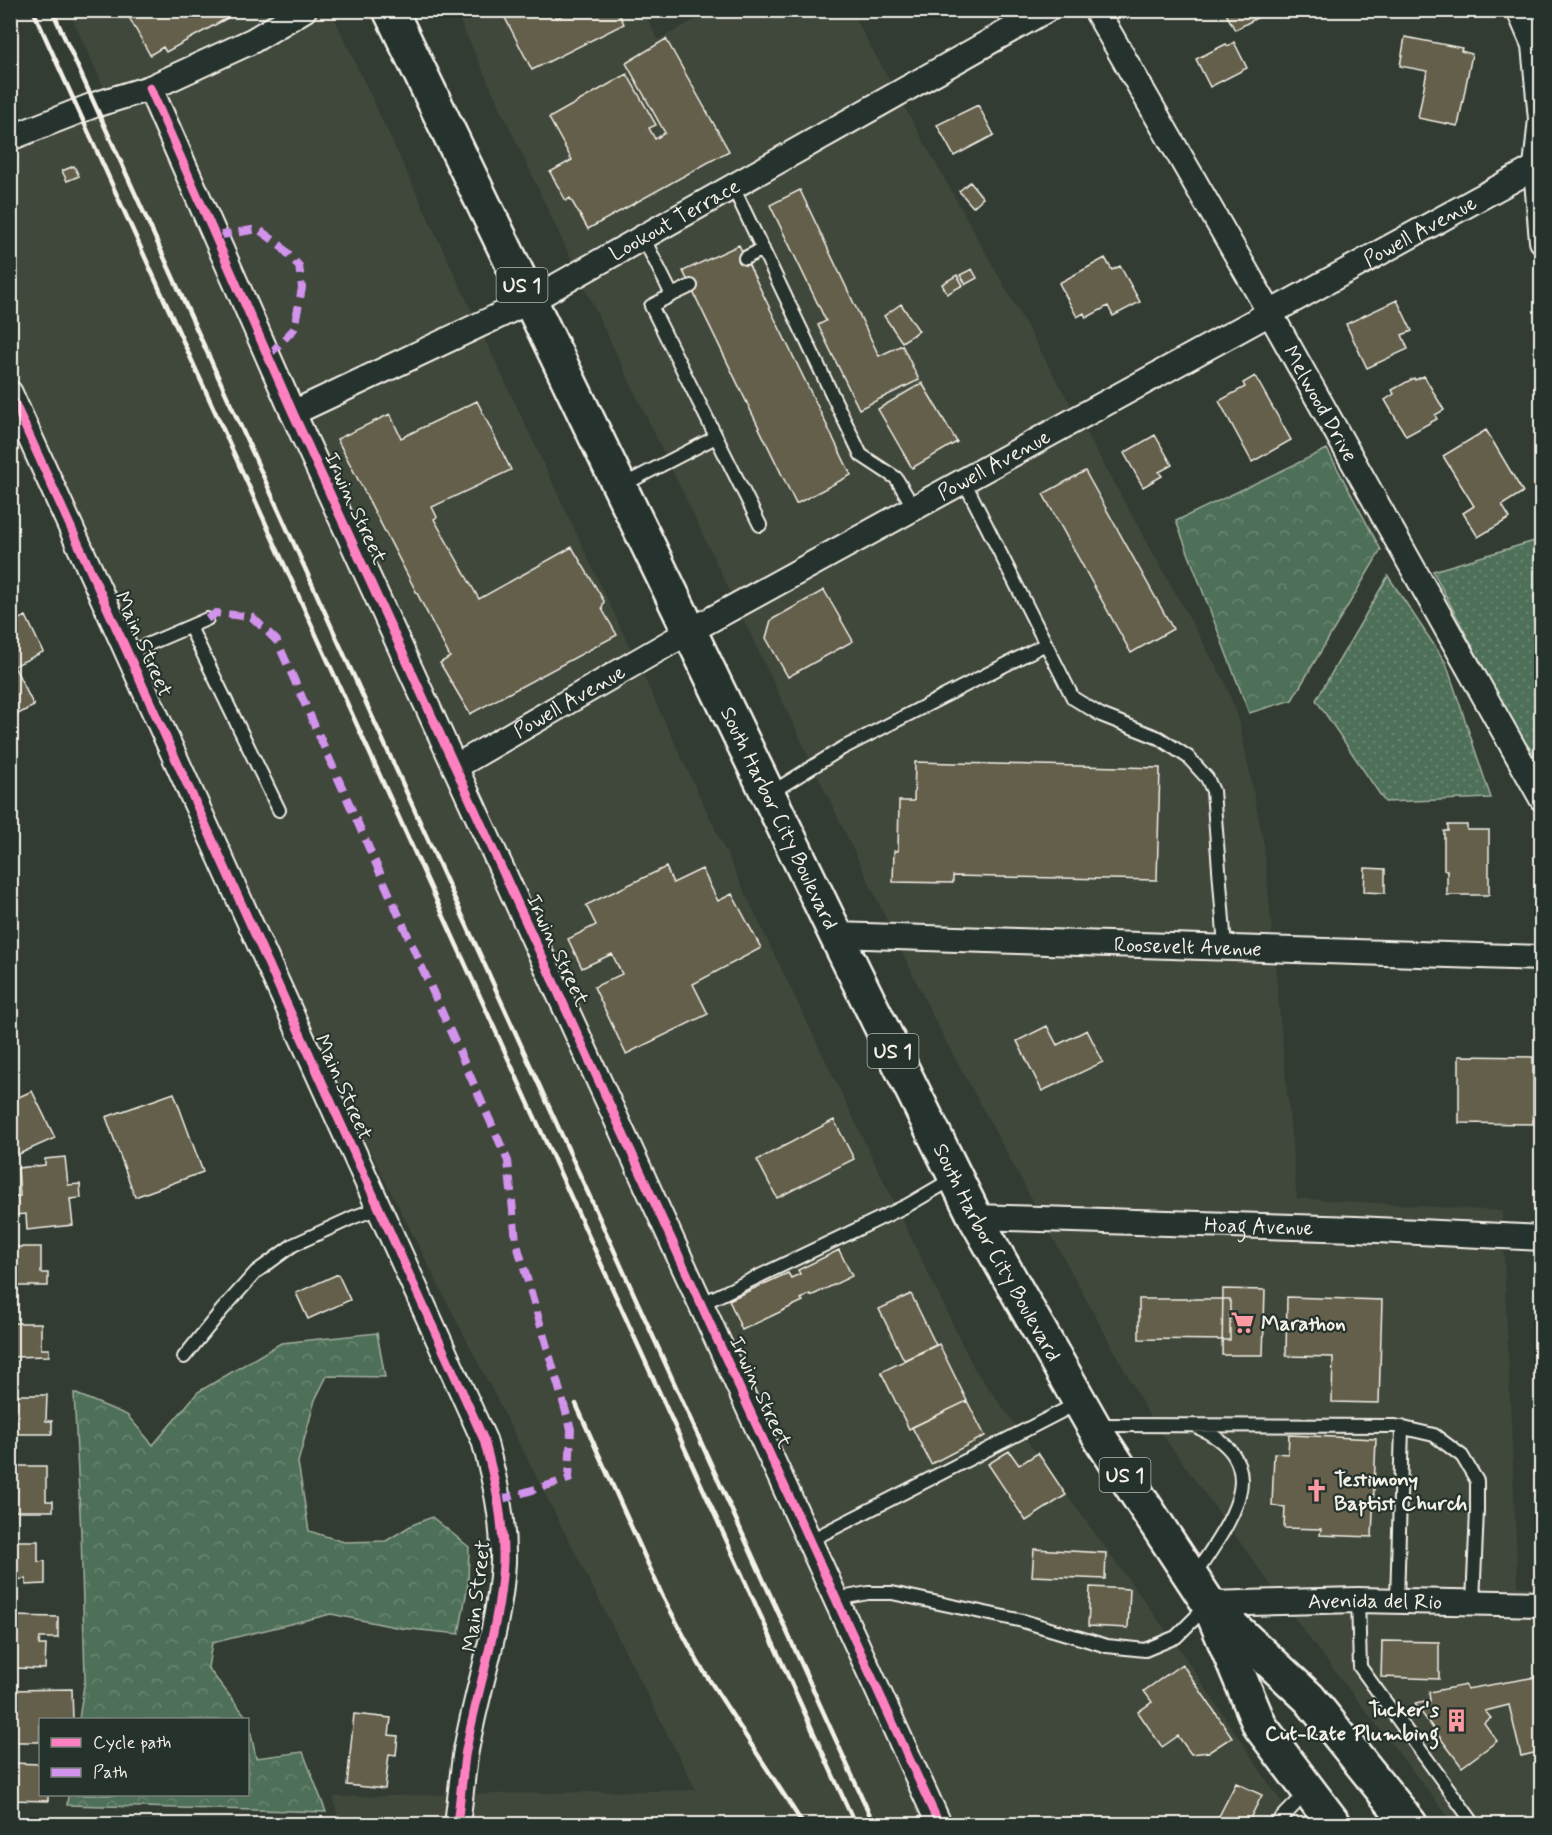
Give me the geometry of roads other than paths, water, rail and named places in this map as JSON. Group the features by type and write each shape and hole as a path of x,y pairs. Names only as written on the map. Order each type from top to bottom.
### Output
{"main road":[{"name":"South Harbor City Boulevard","path":"390,10 836,935 975,1217 1086,1414 1201,1592 1260,1726 1334,1824"},
{"name":"South Harbor City Boulevard","path":"1201,1592 1309,1698 1410,1824"}],"street":[{"path":"10,138 94,105 150,88 252,41 304,10"},
{"name":"Lookout Terrace","path":"293,413 530,301 1046,10"},
{"name":"Melwood Drive","path":"1096,10 1270,313 1542,799"},
{"path":"1519,10 1534,45 1541,119 1536,167 1542,241"},
{"name":"Irwin Street","path":"150,88 293,413 939,1824"},
{"name":"Powell Avenue","path":"455,767 690,631 1536,167"},
{"name":"Main Street","path":"10,393 484,1440 497,1488 502,1526 503,1562 487,1661 465,1756 457,1824"},
{"name":"Roosevelt Avenue","path":"836,935 1542,958"},
{"name":"Hoag Avenue","path":"975,1217 1356,1228 1542,1238"},
{"name":"Avenida del Rio","path":"1201,1592 1358,1600 1542,1604"}],"lane":[{"path":"733,187 861,455 896,478 914,508"},
{"path":"643,237 672,295"},
{"path":"745,258 763,249"},
{"path":"691,286 651,306 760,525"},
{"path":"620,487 716,437"},
{"path":"964,481 1073,698 1101,715 1159,738 1188,757 1207,778 1213,791 1225,947"},
{"path":"128,653 207,619"},
{"path":"190,627 279,810"},
{"path":"768,794 841,749 1046,644"},
{"path":"700,1304 908,1205 956,1178"},
{"path":"184,1357 256,1272 293,1245 379,1208"},
{"path":"809,1540 1086,1414 1195,1426 1395,1426 1434,1435 1462,1456 1477,1481 1473,1602"},
{"path":"836,1599 868,1593 892,1593 1023,1621 1107,1646 1145,1650 1176,1637 1201,1592 1238,1504 1241,1484 1241,1473 1227,1447 1195,1426"},
{"path":"1397,1601 1402,1427"},
{"path":"1358,1600 1360,1667 1474,1824"},
{"path":"1276,1824 1308,1790"}],"railway":[{"path":"33,10 855,1824"},
{"path":"52,10 874,1824"},
{"path":"576,1404 662,1595 699,1664 803,1824"}],"place":[{"name":"Marathon","path":"1243,1323"},
{"name":"Testimony Baptist Church","path":"1316,1491"},
{"name":"Tucker's Cut-Rate Plumbing","path":"1457,1721"}]}
